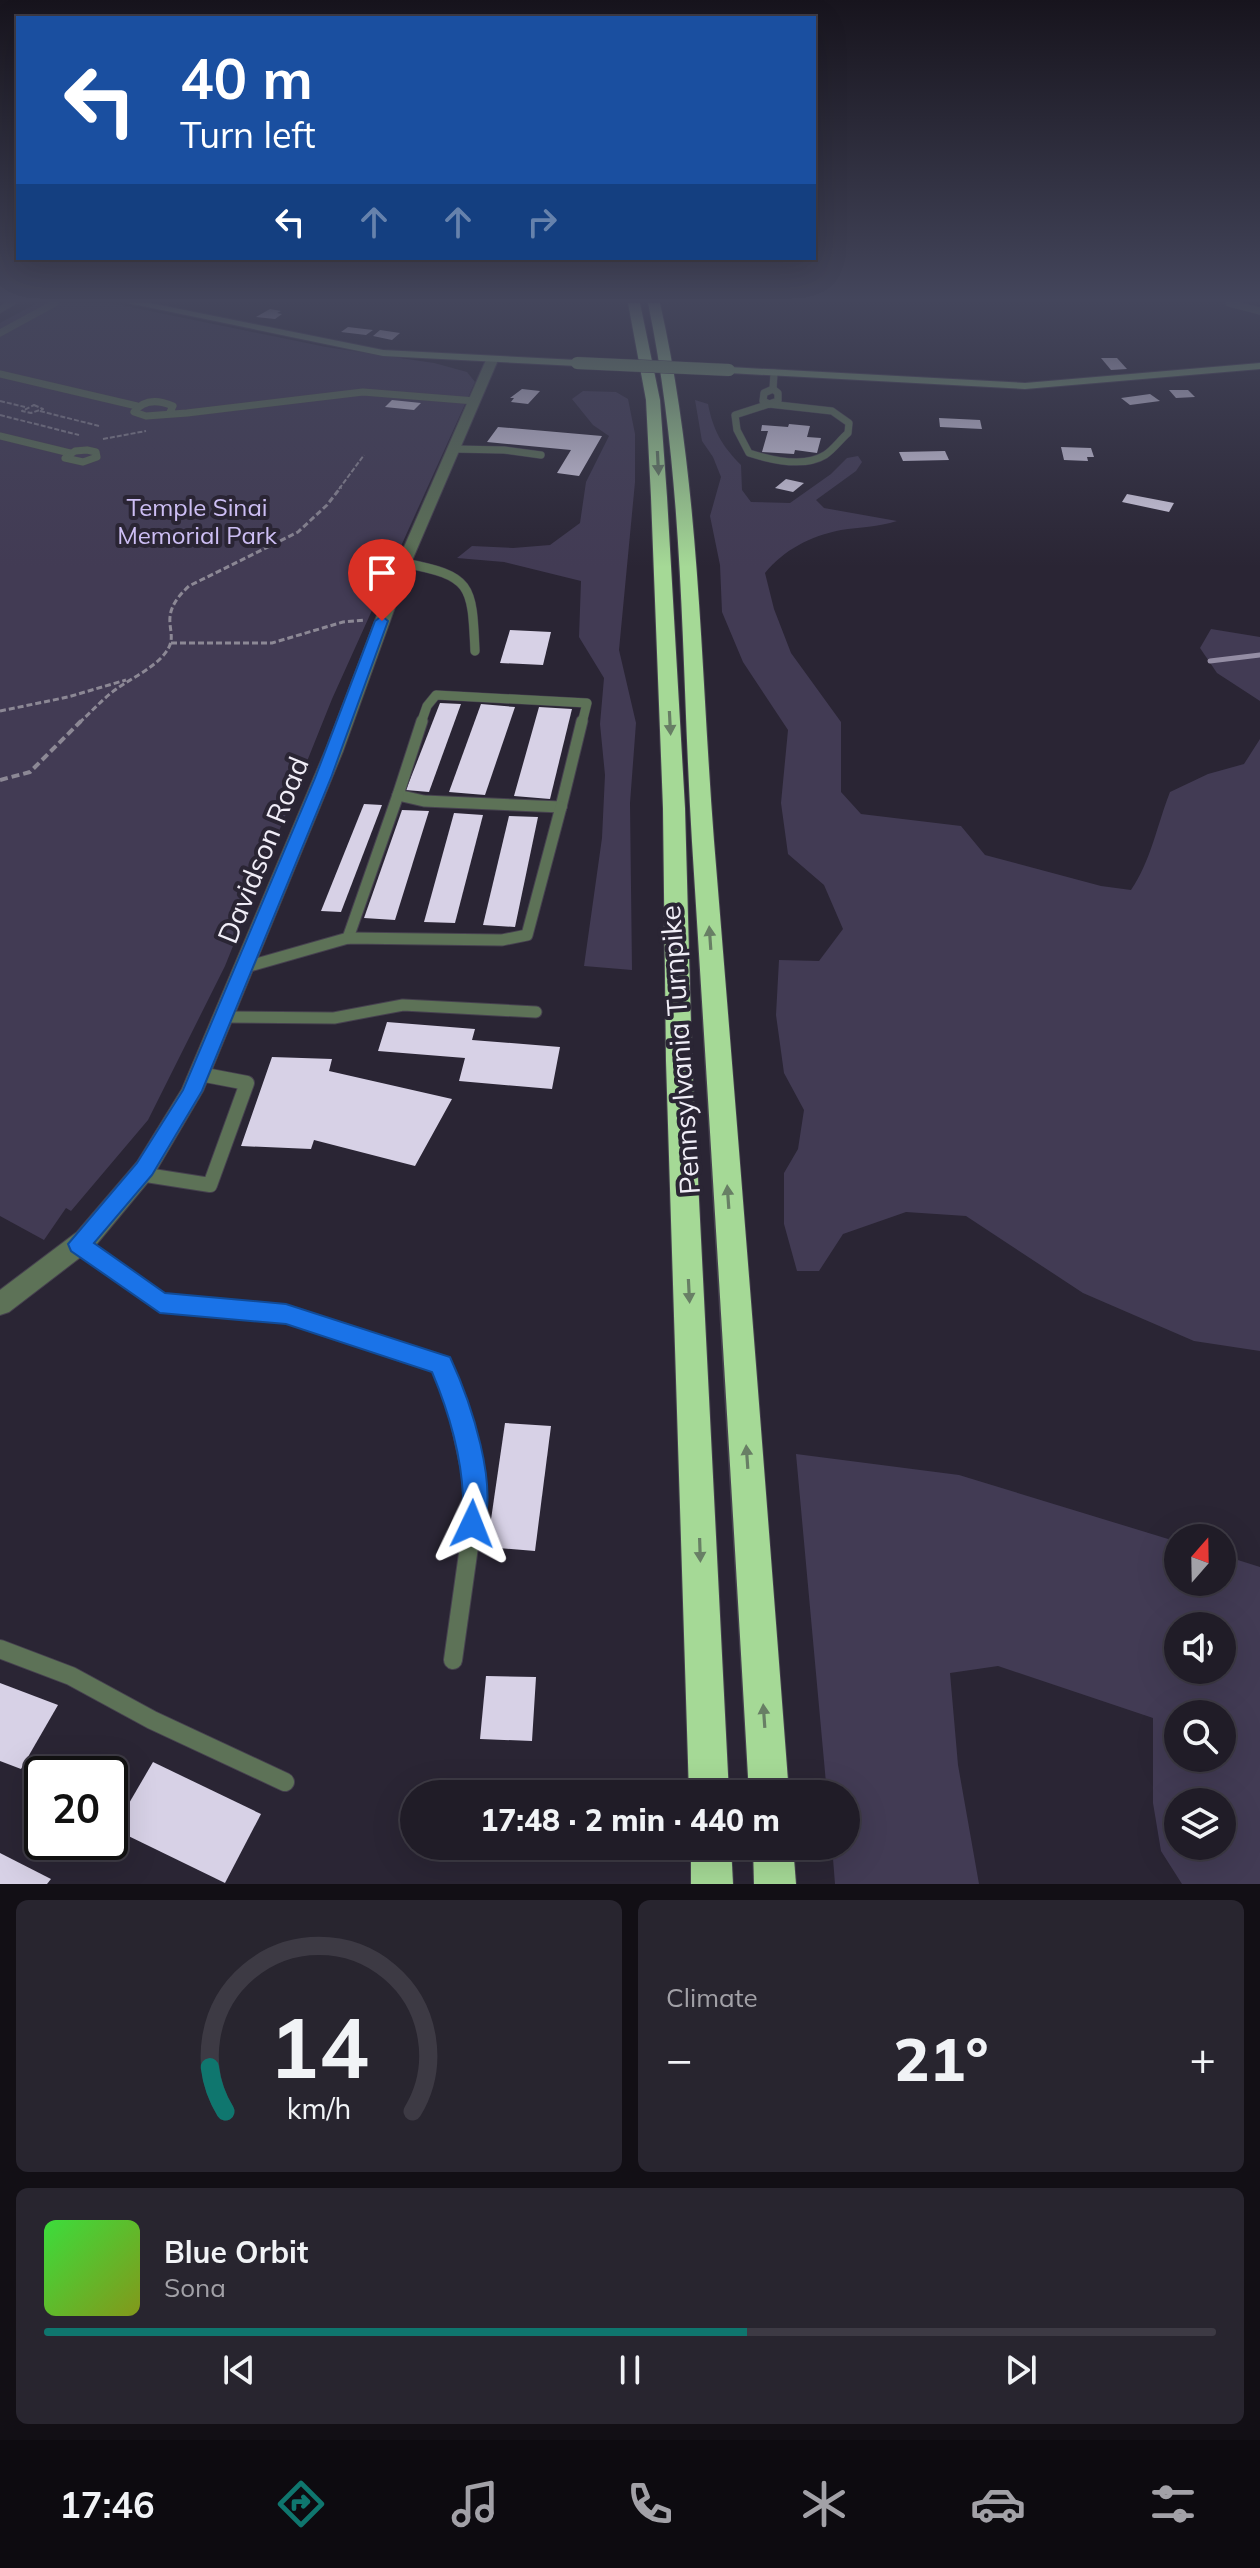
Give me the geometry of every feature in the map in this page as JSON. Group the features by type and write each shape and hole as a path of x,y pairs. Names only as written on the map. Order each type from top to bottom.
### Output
{"highway":[{"name":"Pennsylvania Turnpike","path":"651,391 674,808 679,1061 708,1780"},
{"name":"Pennsylvania Turnpike","path":"672,391 679,441 768,1780"},
{"path":"711,1860 712,1884"},
{"path":"774,1860 775,1884"}],"street":[{"name":"Davidson Road","path":"0,1304 79,1244 140,1174 200,1074 334,751 404,563 479,391"}],"lane":[{"path":"70,391 137,406 165,402 173,406 170,412"},
{"path":"771,405 838,413 849,423 848,433 824,455 815,459 760,457 749,453 737,430 735,415 754,406 771,405 778,401 775,391"},
{"path":"137,406 134,412 142,416 363,392 475,401"},
{"path":"0,436 70,453"},
{"path":"454,449 504,450 541,455"},
{"path":"404,563 446,570 459,576 473,603 475,651"},
{"path":"246,967 348,938 502,940 527,935 587,703 436,695 427,706 348,938"},
{"path":"398,795 424,801 561,807"},
{"path":"225,1017 334,1018 403,1005 536,1012"},
{"path":"140,1174 210,1185 247,1083 200,1074"},
{"path":"79,1244 160,1303 286,1314 441,1365 459,1409 476,1497 453,1660"},
{"path":"0,1649 71,1676 152,1720 285,1782"}],"path":[{"path":"0,401 25,407 40,406 43,408 40,411"},
{"path":"25,407 22,410 25,413"},
{"path":"7,422 25,413 40,411 99,426"},
{"path":"0,415 85,436"},
{"path":"99,440 150,430"},
{"path":"0,711 68,697 127,679 152,666 171,643 168,613 176,598 207,576 298,532 327,505 364,455"},
{"path":"171,643 261,644 287,641 344,620 382,621"},
{"path":"0,780 30,772 127,679"}],"green space":[{"name":"Temple Sinai Memorial Park","path":"0,391 471,391 332,699 225,966 148,1120 71,1211 66,1208 44,1240 0,1216"},
{"path":"583,391 616,392 628,399 635,434 635,482 619,650 636,723 630,803 632,970 584,966 602,838 605,775 600,724 604,678 579,637 581,581 504,562 457,558 472,546 513,548 550,545 580,523 586,482 609,436 593,425 572,399"},
{"path":"695,400 708,404 719,437 741,465 742,490 751,502 790,503 831,474 847,458 858,456 862,462 856,471 816,500 824,508 897,521 819,536 789,551 765,573 774,609 791,653 841,722 841,792 861,814 961,826 985,855 1101,886 1131,890 1149,855 1170,792 1208,774 1244,764 1260,739 1260,1351 1194,1341 1083,1293 966,1216 906,1212 843,1234 819,1271 797,1271 784,1224 784,1173 798,1149 804,1110 784,1073 776,1015 779,960 819,961 843,929 824,885 788,854 781,803 788,730 743,662 722,612 720,565 710,516 721,477 702,441"},
{"path":"1211,629 1260,637 1260,701 1217,673 1200,648"},
{"path":"796,1454 959,1475 1164,1538 1164,1596 1236,1596 1236,1559 1260,1567 1260,1884 1182,1884 1167,1860 1236,1860 1236,1788 1164,1788 1164,1856 1153,1803 1153,1718 998,1666 950,1673 958,1765 979,1884 835,1884 833,1860 860,1860 860,1780 826,1780"}],"building":[{"path":"519,391 540,391 528,404 511,402 514,398 510,398"},
{"path":"1170,391 1189,391 1195,397 1176,398"},
{"path":"1150,394 1160,401 1130,405 1121,398"},
{"path":"392,400 421,403 414,410 385,407"},
{"path":"939,418 980,420 982,429 940,427"},
{"path":"789,424 810,426 807,437 821,438 817,453 795,450 794,454 762,452 768,431 761,431 762,425 788,427"},
{"path":"498,427 602,436 579,476 557,473 571,450 487,442"},
{"path":"1061,447 1091,448 1094,457 1087,457 1088,461 1064,460"},
{"path":"945,451 949,460 903,461 899,452"},
{"path":"786,479 804,483 793,492 775,488"},
{"path":"1127,494 1174,503 1169,512 1122,502"},
{"path":"510,630 551,632 543,665 500,663"},
{"path":"440,703 461,704 429,792 406,790"},
{"path":"481,704 515,707 485,795 449,792"},
{"path":"539,707 572,709 550,799 514,796"},
{"path":"364,804 382,805 341,912 321,911"},
{"path":"402,810 429,811 395,920 364,918"},
{"path":"454,813 483,815 455,923 424,922"},
{"path":"509,816 538,817 515,927 483,925"},
{"path":"387,1022 475,1029 472,1040 560,1047 552,1089 459,1081 465,1058 378,1051"},
{"path":"272,1057 332,1059 329,1071 452,1099 415,1166 314,1140 311,1149 241,1146"},
{"path":"505,1423 551,1426 535,1551 487,1547"},
{"path":"486,1676 536,1677 532,1741 480,1739"},
{"path":"0,1683 58,1705 29,1756 24,1756 21,1769 0,1761"},
{"path":"153,1762 261,1814 225,1883 128,1836 128,1805"},
{"path":"0,1853 51,1879 47,1884 0,1884"}],"waterway":[{"path":"1210,661 1260,655"}],"route":[{"path":"382,621 323,778 239,985 192,1091 145,1169 79,1244 160,1303 286,1314 441,1365 459,1409 476,1497 472,1524"}]}
